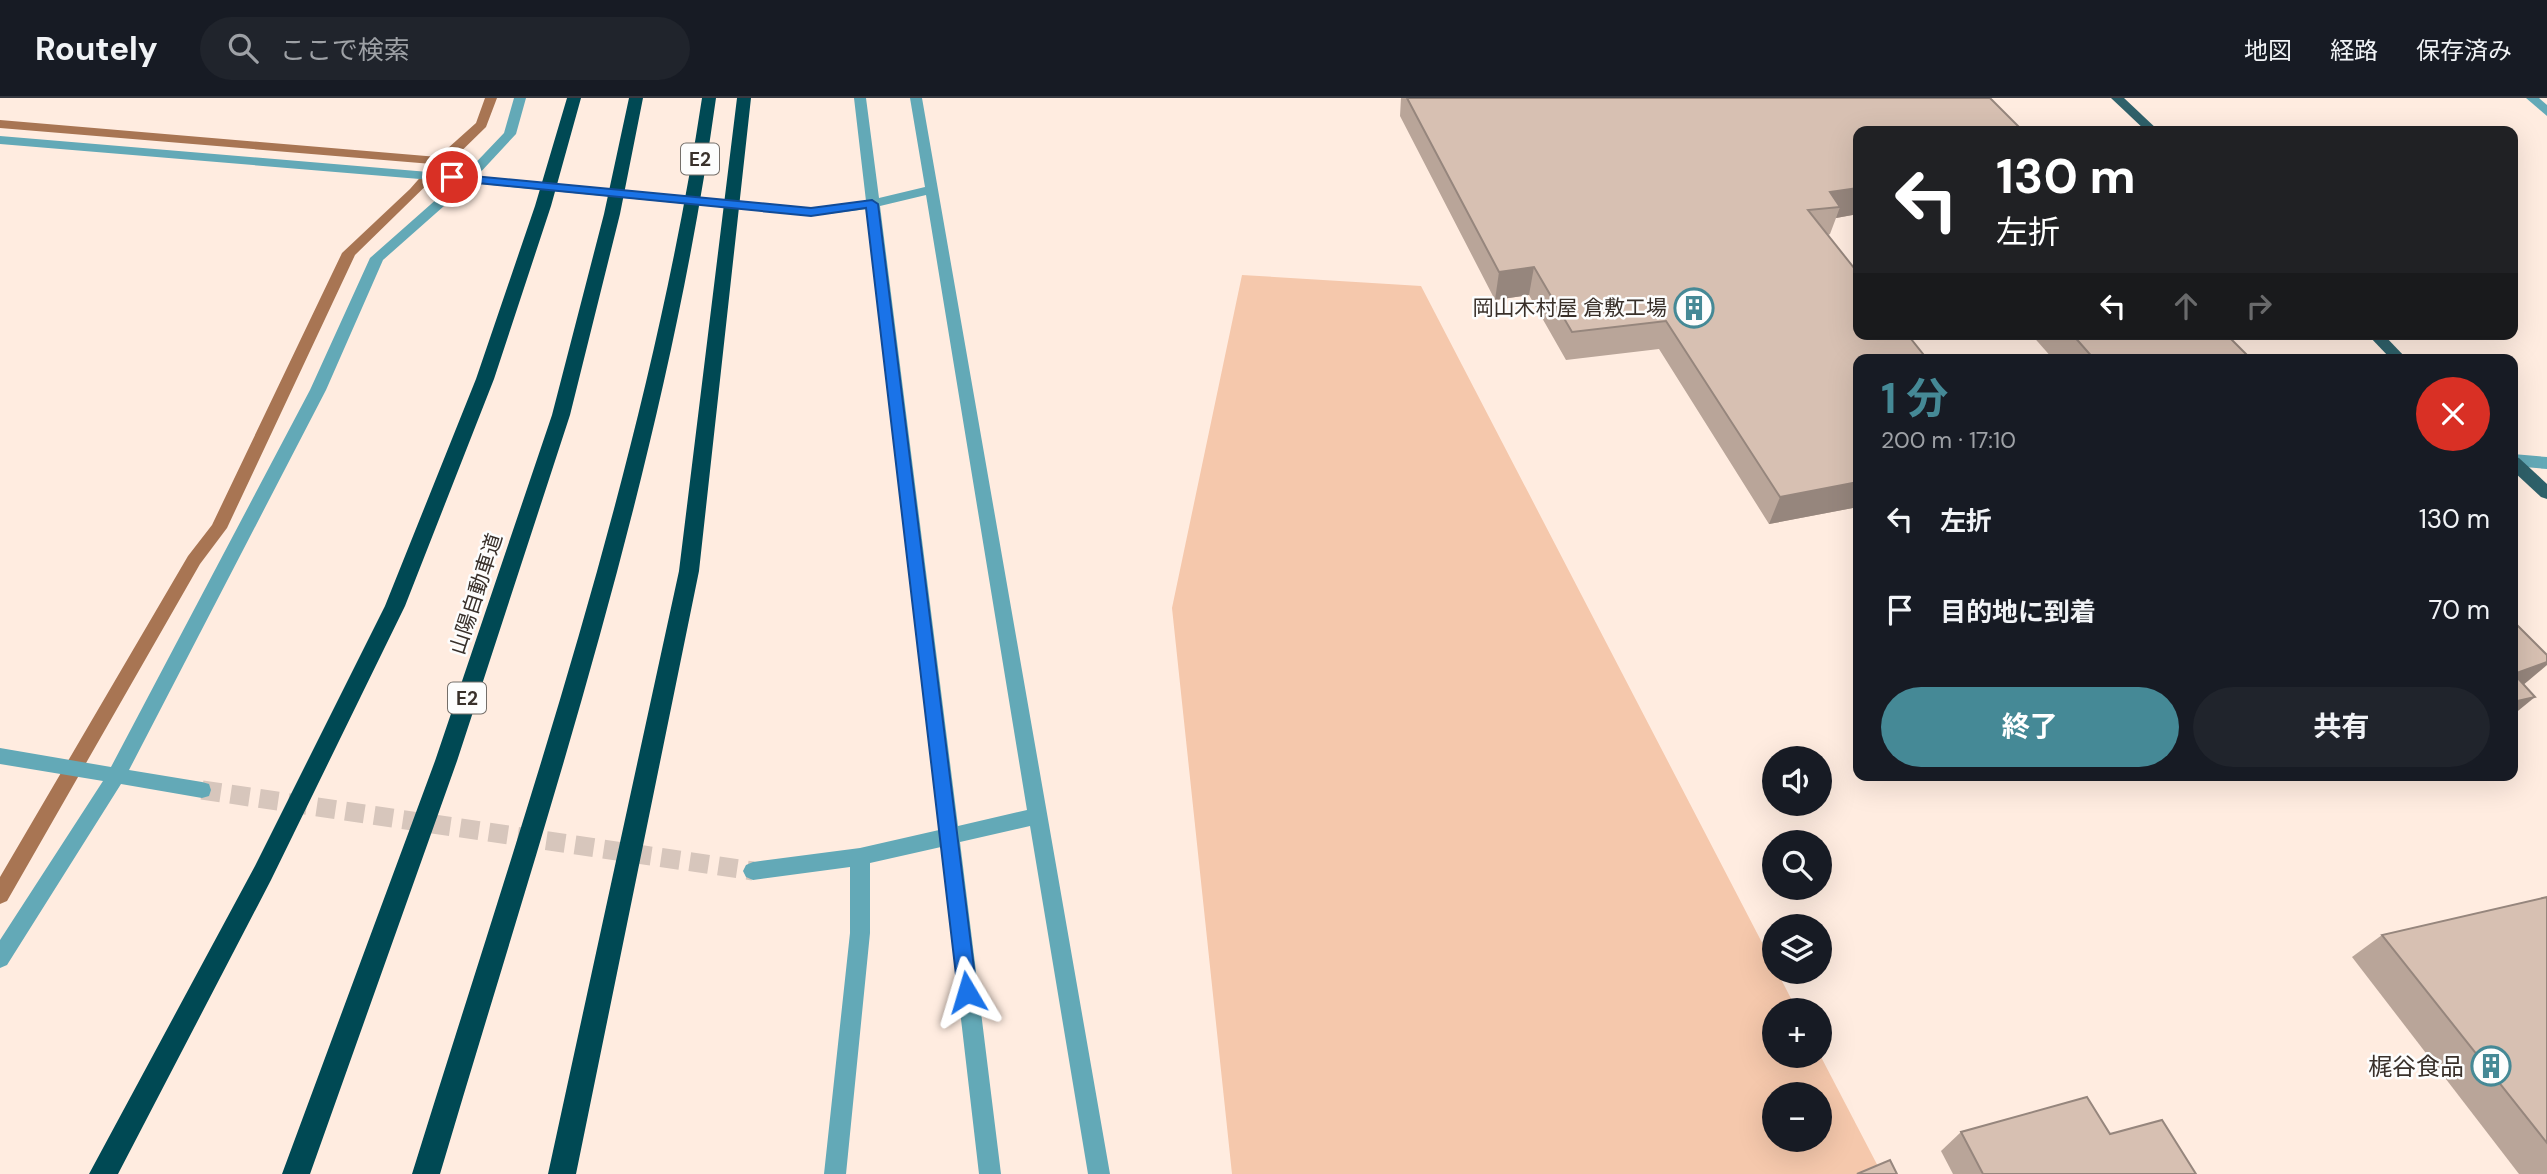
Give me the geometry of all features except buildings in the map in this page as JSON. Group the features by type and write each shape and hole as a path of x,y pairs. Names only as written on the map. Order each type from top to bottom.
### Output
{"highway":[{"path":"103,1174 263,873 395,606 485,379 542,206 574,98"},
{"name":"山陽自動車道","path":"296,1174 446,761 557,428 612,215 636,98"},
{"name":"E2","path":"426,1174 603,590 648,415 691,221 709,98"},
{"path":"562,1174 689,571 744,98"}],"main road":[{"path":"2117,98 2148,126"},
{"path":"2380,340 2395,354"},
{"path":"2518,466 2547,494"}],"street":[{"path":"0,958 115,778 318,390 377,258 467,179 510,134 520,98"},
{"path":"860,98 990,1174"},
{"path":"916,98 1099,1174"},
{"path":"2532,98 2547,112"},
{"path":"0,140 438,176 811,212 872,204 932,189"},
{"path":"2518,461 2547,463"},
{"path":"0,756 61,765 115,778 202,790"},
{"path":"753,871 860,857 1040,815"},
{"path":"835,1174 860,933 860,857"}],"shaded area":[{"path":"1242,275 1421,286 1762,943 1762,984 1783,984 1791,998 1762,998 1762,1068 1827,1068 1882,1174 1232,1174 1172,608"}],"waterway":[{"path":"441,161 482,124 491,98"},
{"path":"0,124 441,161"},
{"path":"0,895 194,560 219,528 349,253 415,192 441,161"}],"tunnel":[{"path":"202,790 753,871"}],"place":[{"name":"岡山木村屋 倉敷工場","path":"1694,308"},
{"name":"梶谷食品","path":"2491,1066"}],"route":[{"path":"452,177 811,212 872,204 967,992"}]}
